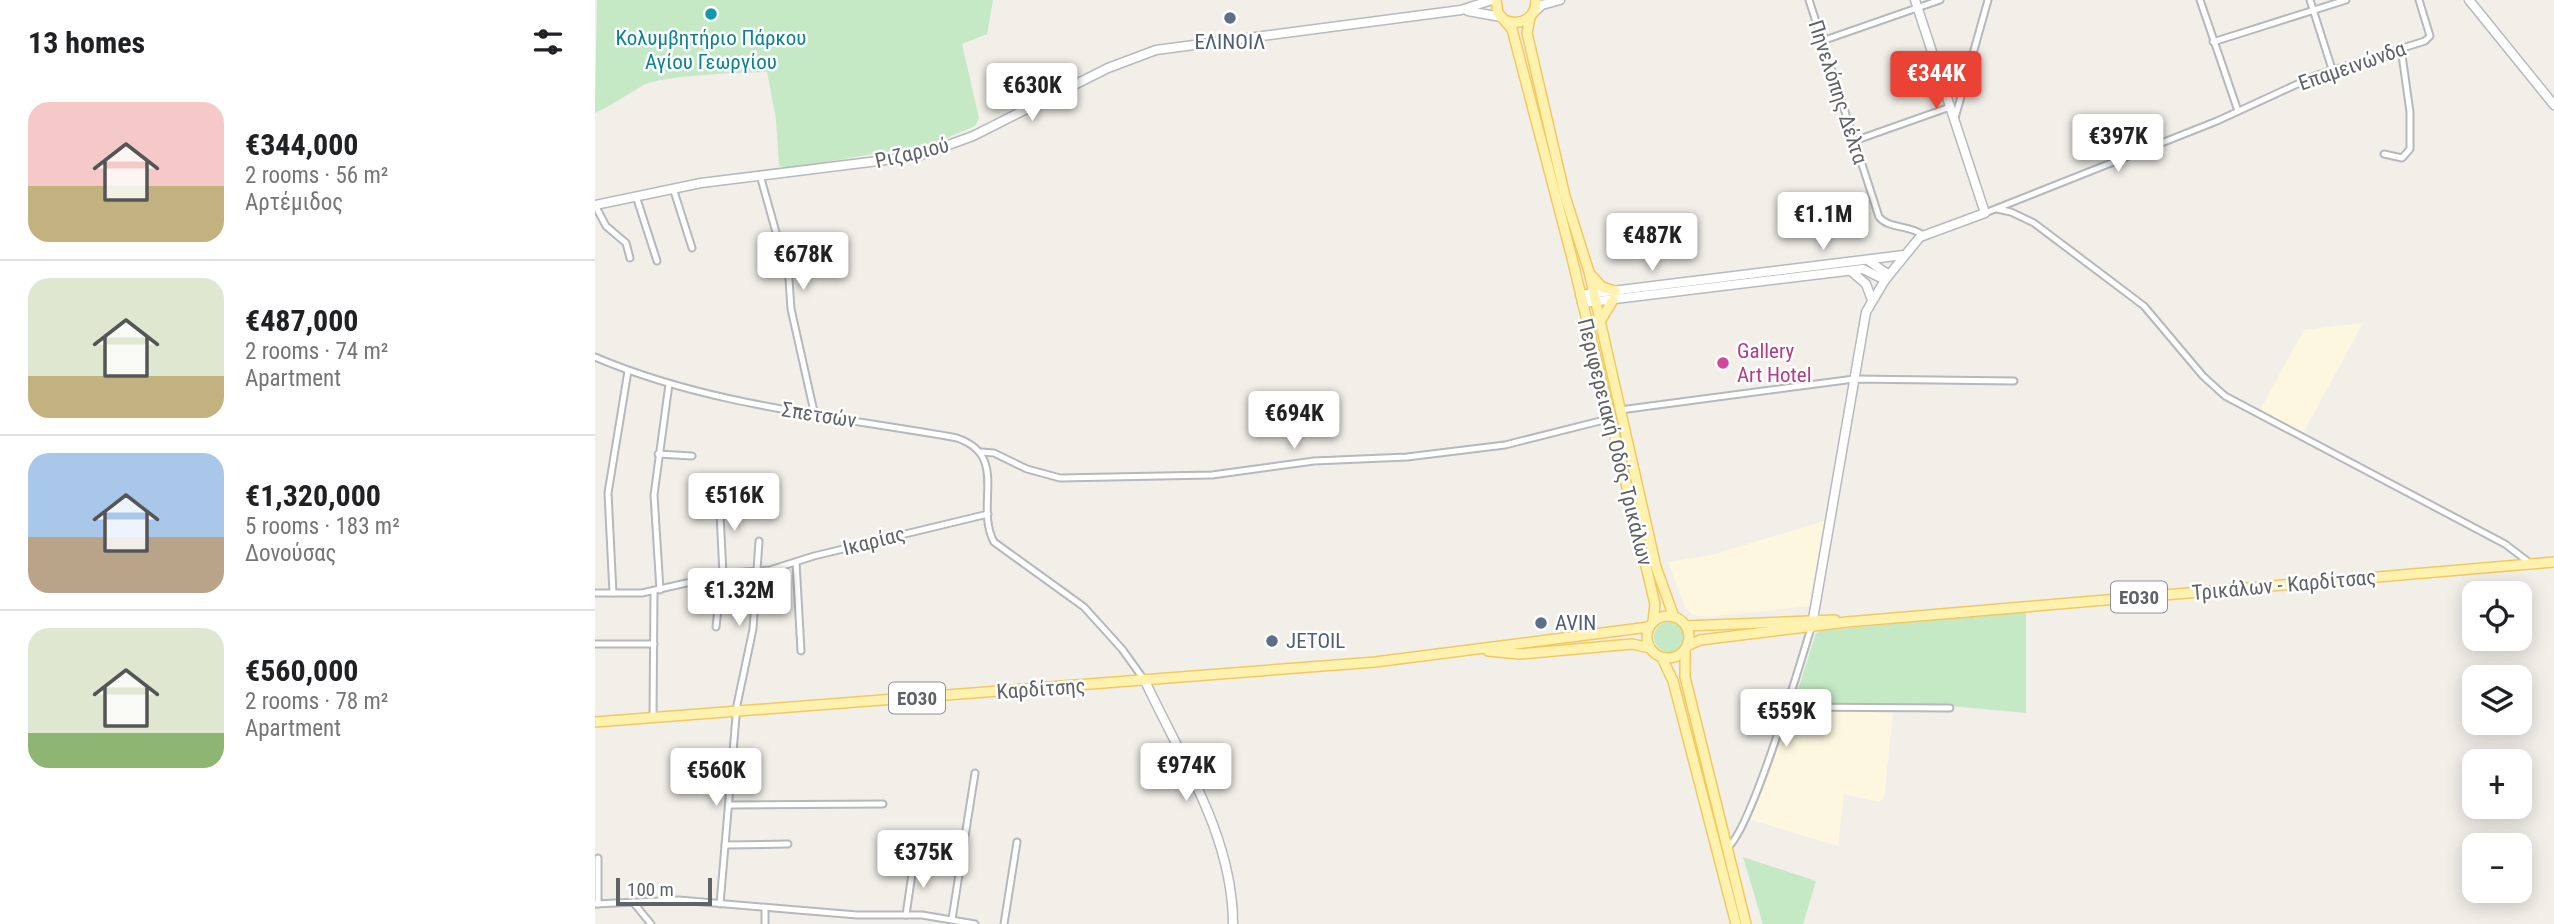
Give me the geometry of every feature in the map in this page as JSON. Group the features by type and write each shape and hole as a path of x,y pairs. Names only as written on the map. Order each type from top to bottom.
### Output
{"main road":[{"name":"Περιφερειακή Οδός Τρικάλων","path":"1494,0 1512,29 1612,418 1655,604 1651,625"},
{"name":"Περιφερειακή Οδός Τρικάλων","path":"1536,0 1526,27 1533,63 1565,196 1589,272 1656,567 1674,617"},
{"path":"1504,19 1516,24 1532,15"},
{"path":"1589,272 1602,287 1614,295 1600,322"},
{"name":"Τρικάλων - Καρδίτσας","path":"1686,626 1847,622 2552,564"},
{"name":"ΕΟ30","path":"1651,625 1663,617 1674,617"},
{"path":"1674,617 1686,626 1689,634 1685,677 1746,924"},
{"name":"Τρικάλων - Καρδίτσας","path":"1686,648 1700,640 1812,624"},
{"path":"1651,625 1646,647 1662,658 1673,681 1736,924"},
{"name":"Καρδίτσης","path":"595,722 1145,681 1486,650 1651,625"},
{"name":"Καρδίτσης","path":"1486,650 1520,654 1646,647"},
{"name":"ΕΟ30","path":"1662,658 1673,658 1686,648"}],"street":[{"name":"Ριζαριού","path":"595,205 673,188 903,159 934,151 1007,120 1108,68 1156,50 1461,10 1494,0"},
{"path":"1532,15 1542,5 1560,0"},
{"name":"Πηνελόπης Δέλτα","path":"1809,0 1881,220 1910,228 1923,235"},
{"path":"1822,41 1917,4 1940,0"},
{"path":"1954,120 1988,0"},
{"path":"2200,0 2238,111"},
{"path":"2310,0 2332,69"},
{"path":"2213,42 2346,0"},
{"name":"Επαμεινώνδα","path":"1985,212 2238,111 2332,69 2429,38 2419,0"},
{"path":"2469,0 2554,105"},
{"path":"1727,848 1738,836 1787,707 1812,624 1862,325 1872,300 1904,255 1923,235 1985,212 1917,4"},
{"name":"Ριζαριού","path":"1461,10 1491,13 1504,19"},
{"path":"2383,154 2402,158 2410,149 2410,112 2401,48"},
{"path":"1854,141 1950,107"},
{"path":"760,175 789,279 791,309 815,416"},
{"path":"673,188 692,248"},
{"path":"636,196 657,261"},
{"path":"595,205 606,226 626,243 630,258"},
{"path":"1997,208 2034,223 2144,306 2203,376 2225,396 2505,544 2532,564"},
{"path":"1614,295 1904,255"},
{"path":"1869,261 1887,278"},
{"path":"1581,299 1851,271 1868,270 1887,278"},
{"path":"1851,271 1866,284 1872,300"},
{"name":"Σπετσών","path":"595,357 669,384 815,416 957,439 981,452 994,453 1027,469 1061,478 1227,474 1314,461 1407,457 1505,445 1612,418"},
{"path":"614,593 608,506 628,371"},
{"path":"1621,410 1854,379 2014,381"},
{"path":"653,719 657,590 654,517 658,454 669,384"},
{"path":"981,452 986,467 991,538 998,547 1084,607 1122,649 1145,681 1222,847 1231,881 1233,924"},
{"path":"658,454 692,456"},
{"path":"719,492 723,575"},
{"name":"Ικαρίας","path":"595,593 657,590 723,575 758,571 988,514"},
{"path":"720,904 736,713 753,629 759,541"},
{"path":"796,562 801,651"},
{"path":"712,578 719,599 716,627"},
{"path":"595,644 654,643"},
{"path":"1787,707 1950,708"},
{"path":"952,919 975,773"},
{"path":"730,805 883,803"},
{"path":"1004,924 1017,842"},
{"path":"725,845 788,844"},
{"path":"598,858 596,904 720,904 906,915 975,924"},
{"path":"906,915 913,860"},
{"path":"633,902 651,924"},
{"path":"765,908 765,924"}],"shaded area":[{"path":"2363,323 2303,433 2260,410 2304,330"},
{"path":"1824,521 1810,606 1707,617 1693,615 1685,607 1668,562 1712,555"},
{"path":"1798,709 1893,713 1884,798 1879,802 1844,794 1838,846 1748,819 1785,721"}],"green space":[{"path":"597,0 993,0 987,34 962,44 979,118 975,126 932,144 790,168 779,166 776,119 767,72 702,75 652,82 595,113"},
{"path":"2026,611 2026,713 1951,706 1801,704 1795,699 1816,633 1820,631"},
{"path":"1669,622 1680,626 1684,637 1680,648 1669,652 1658,648 1654,637 1658,626"},
{"path":"1743,857 1816,881 1803,924 1763,924"}],"place":[{"name":"Κολυμβητήριο Πάρκου Αγίου Γεωργίου","path":"711,14"},
{"name":"ΕΛΙΝΟΙΛ","path":"1230,18"},
{"name":"Gallery Art Hotel","path":"1723,363"},
{"name":"AVIN","path":"1541,623"},
{"name":"JETOIL","path":"1272,641"}]}
